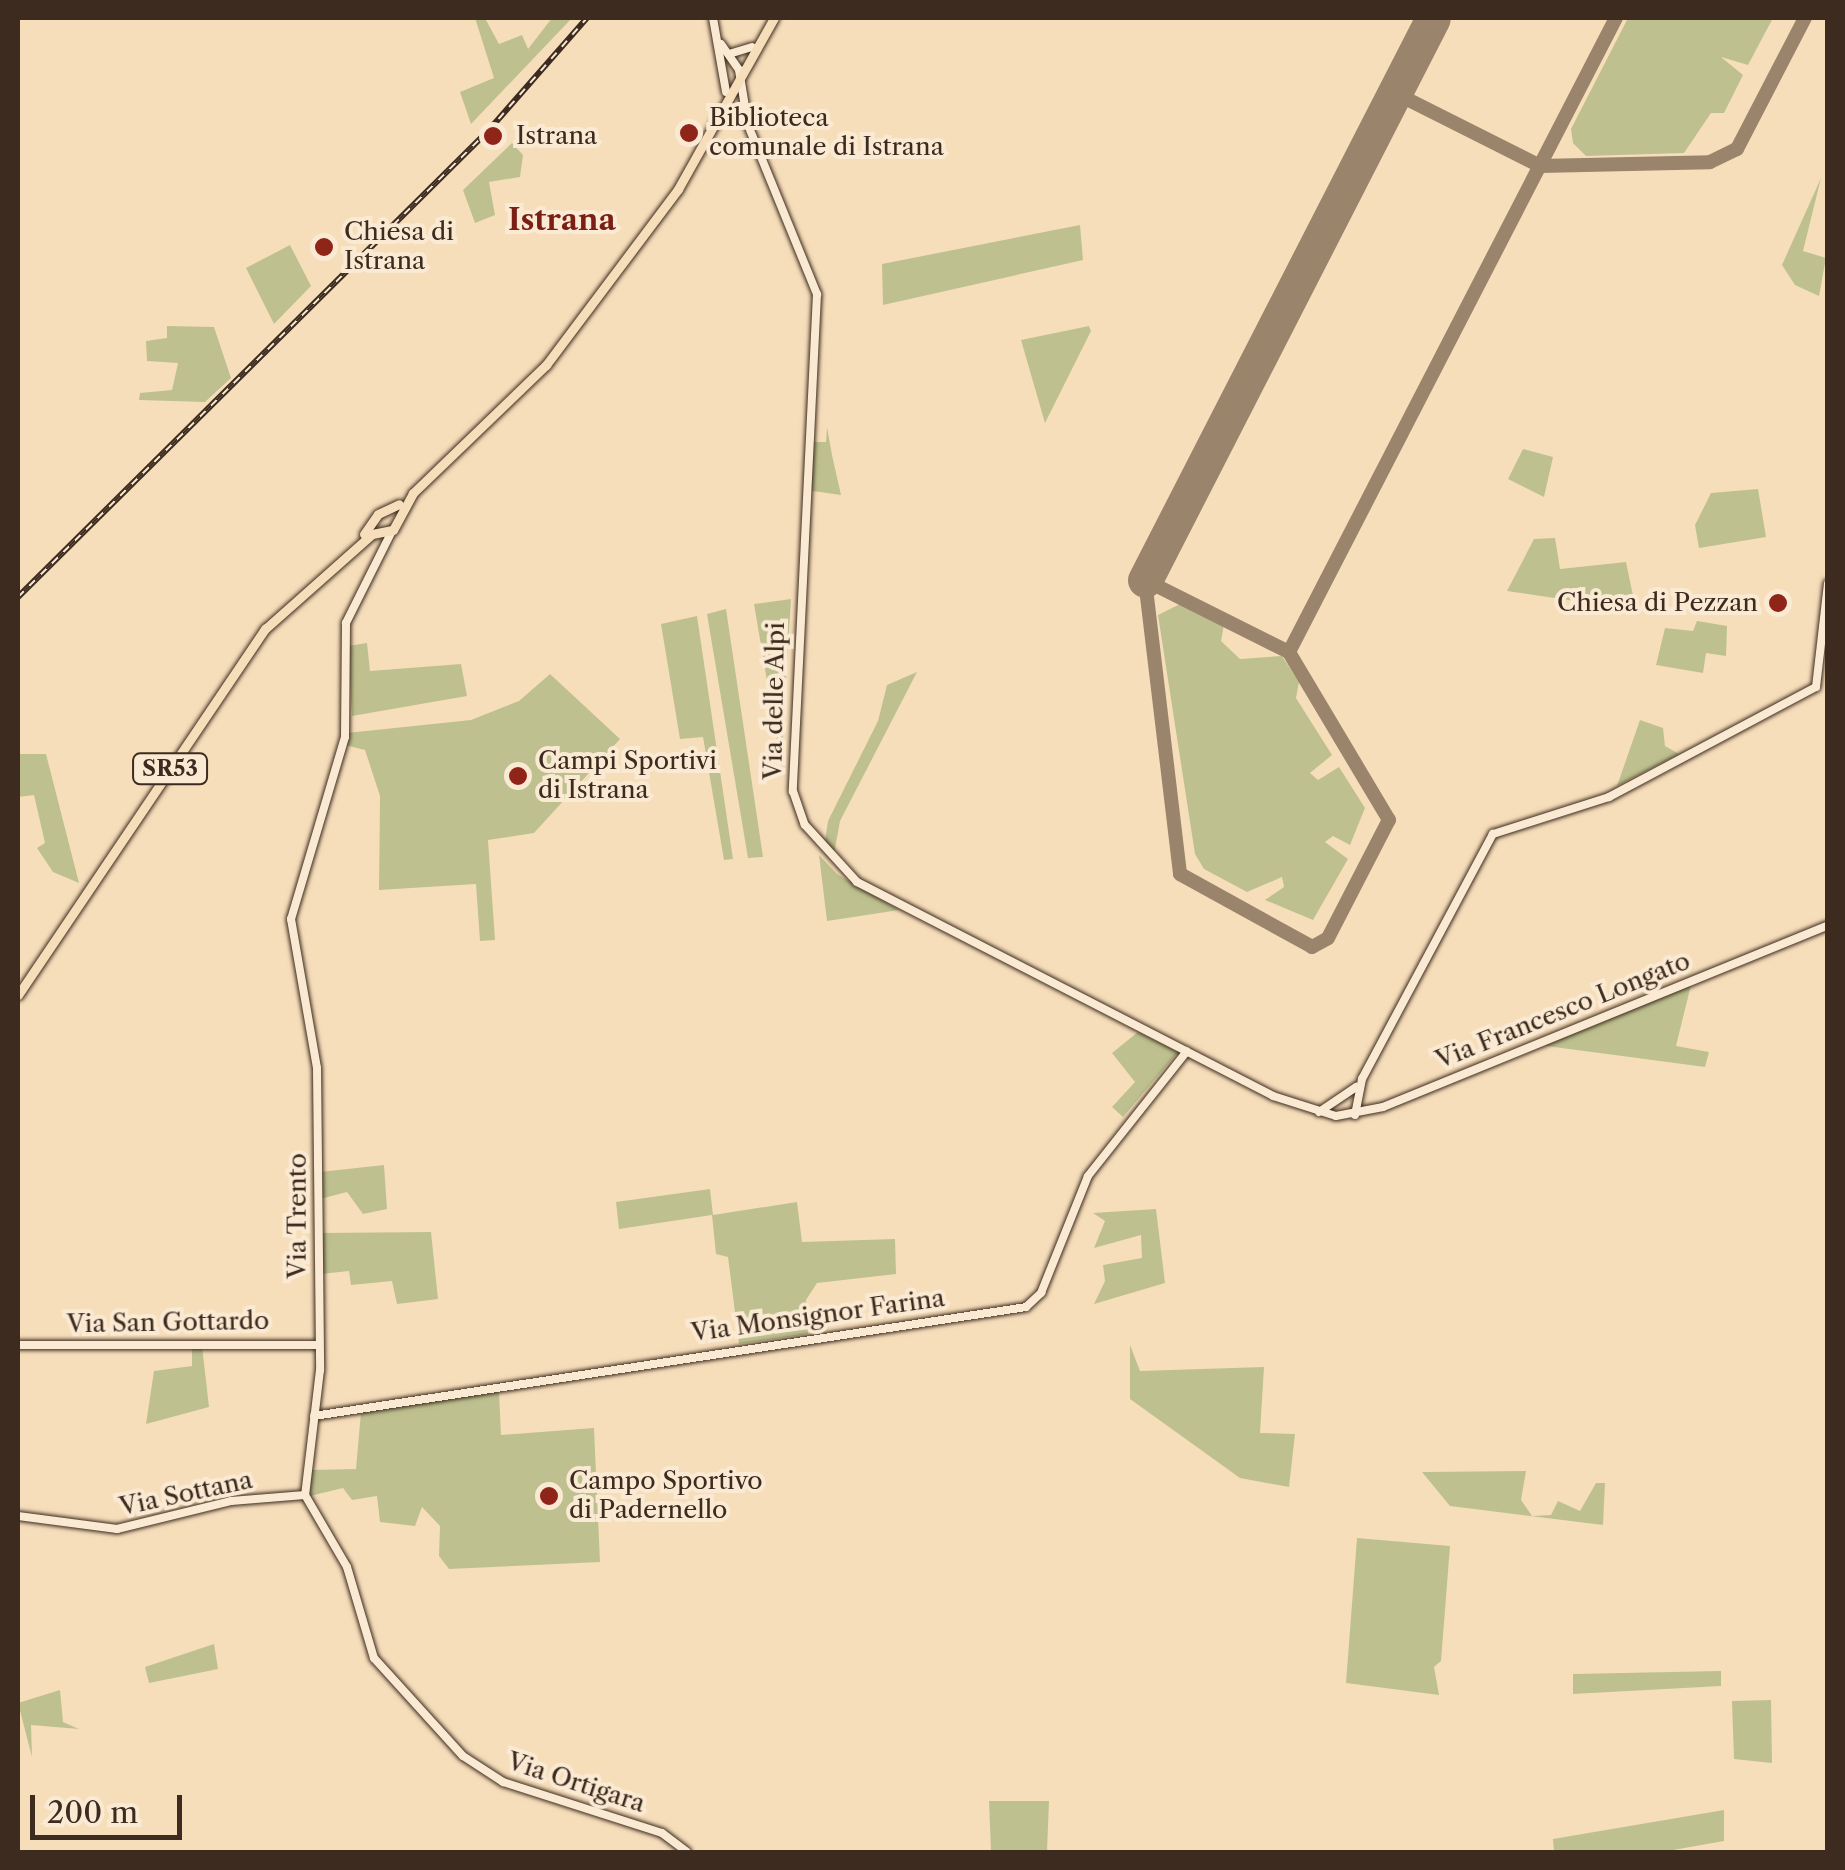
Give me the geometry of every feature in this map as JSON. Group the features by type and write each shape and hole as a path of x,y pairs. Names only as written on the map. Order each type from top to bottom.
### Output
{"main road":[{"path":"686,174 732,80 774,18"},
{"path":"382,529 413,493 530,385 671,199 726,92"},
{"path":"382,529 392,515"},
{"name":"SR53","path":"18,995 254,643 341,559 382,529"}],"street":[{"path":"713,18 727,57 739,70"},
{"path":"727,57 752,47"},
{"path":"727,57 726,92 741,107"},
{"name":"Via delle Alpi","path":"739,70 741,107 817,294 794,733 793,791 805,825 842,870 880,897 1309,1112"},
{"path":"719,111 741,107"},
{"name":"Via Trento","path":"305,1495 318,1345 316,1052 290,939 346,736 346,623 379,565 382,529"},
{"path":"1309,1112 1333,1108 1362,1079 1493,834 1609,797 1825,686 1821,672 1826,585"},
{"name":"Via Francesco Longato","path":"1309,1112 1368,1112 1828,924"},
{"name":"Via Monsignor Farina","path":"314,1416 1026,1307 1040,1293 1095,1165 1187,1051"},
{"path":"1351,1115 1362,1079"},
{"path":"1351,1115 1355,1088"},
{"path":"1356,1102 1368,1112"},
{"name":"Via San Gottardo","path":"18,1345 318,1345"},
{"name":"Via Sottana","path":"18,1516 117,1530 221,1502 305,1495"},
{"name":"Via Ortigara","path":"305,1495 347,1567 374,1658 462,1756 503,1782 662,1833 687,1852"}],"green space":[{"path":"475,18 485,18 499,44 522,35 528,49 552,18 572,18 471,124 460,92 494,78"},
{"path":"1628,18 1773,18 1748,65 1721,57 1743,75 1724,113 1711,113 1684,153 1586,156 1573,143 1571,129"},
{"path":"512,143 523,155 520,177 489,182 495,215 475,223 463,190"},
{"path":"1821,178 1803,251 1826,258 1819,296 1795,285 1782,265"},
{"path":"1080,225 1083,260 883,305 882,264"},
{"path":"290,245 311,286 274,324 246,268"},
{"path":"167,326 214,327 231,378 205,402 139,400 140,393 172,390 178,363 147,361 146,341 167,338"},
{"path":"1089,326 1091,331 1045,423 1021,340"},
{"path":"827,427 841,495 806,490 811,442 826,442"},
{"path":"1523,449 1553,457 1544,497 1508,479"},
{"path":"1758,489 1766,537 1699,548 1695,525 1711,493"},
{"path":"1555,538 1560,569 1626,562 1636,610 1507,591 1534,539"},
{"path":"791,599 783,726 782,769 754,604"},
{"path":"1180,604 1224,625 1221,641 1240,659 1282,656 1299,682 1296,698 1332,755 1310,773 1318,780 1339,767 1365,808 1350,845 1333,836 1325,842 1348,859 1313,920 1265,900 1284,887 1282,877 1247,892 1204,869 1195,854 1158,615"},
{"path":"726,609 763,857 748,858 707,614"},
{"path":"697,616 733,859 724,860 703,737 680,739 661,624"},
{"path":"1697,621 1727,626 1726,656 1706,653 1703,673 1656,665 1665,628 1693,631"},
{"path":"367,643 370,671 461,664 467,696 352,716 348,646"},
{"path":"917,672 840,821 834,854 824,848 828,821 878,721 887,685"},
{"path":"550,674 620,739 534,833 488,840 495,940 480,941 476,884 379,890 380,796 365,750 345,745 347,733 471,720 519,701"},
{"path":"1640,720 1663,728 1665,746 1679,754 1617,786"},
{"path":"18,754 46,754 79,883 53,872 37,848 45,843 34,795 18,797"},
{"path":"819,855 837,874 899,910 827,921"},
{"path":"1691,985 1676,1046 1709,1052 1705,1067 1539,1045"},
{"path":"1138,1032 1178,1052 1123,1117 1112,1107 1135,1082 1112,1053"},
{"path":"384,1165 387,1209 363,1214 347,1192 320,1199 320,1172"},
{"path":"710,1189 713,1215 797,1202 802,1242 895,1239 896,1274 817,1283 806,1300 808,1334 739,1344 728,1257 716,1254 712,1215 619,1229 616,1202"},
{"path":"1156,1209 1165,1283 1094,1304 1105,1281 1103,1265 1142,1258 1141,1235 1094,1248 1105,1221 1093,1213"},
{"path":"431,1232 438,1299 397,1304 392,1281 351,1285 349,1271 321,1274 320,1233"},
{"path":"1130,1345 1140,1371 1264,1367 1260,1433 1295,1434 1289,1487 1240,1478 1130,1399"},
{"path":"192,1346 202,1346 209,1407 146,1424 154,1371 192,1366"},
{"path":"499,1392 501,1435 594,1428 600,1562 449,1569 439,1556 440,1526 422,1507 415,1526 380,1522 377,1496 352,1500 343,1488 310,1496 309,1470 356,1469 361,1412"},
{"path":"1526,1471 1521,1500 1532,1516 1551,1515 1558,1501 1580,1511 1596,1483 1605,1483 1603,1525 1450,1506 1422,1472"},
{"path":"1357,1538 1450,1546 1441,1661 1434,1667 1439,1695 1346,1683"},
{"path":"214,1644 218,1669 149,1683 145,1667"},
{"path":"1721,1671 1721,1686 1573,1694 1573,1674"},
{"path":"60,1690 63,1722 79,1729 31,1725 32,1757 18,1703"},
{"path":"1771,1700 1772,1763 1734,1759 1732,1701"},
{"path":"989,1801 1049,1801 1047,1852 991,1852"},
{"path":"1724,1810 1724,1841 1662,1852 1554,1852 1553,1839"}],"taxiway":[{"path":"1145,580 1289,652 1616,18"},
{"path":"1395,93 1540,166 1710,162 1737,149 1805,18"},
{"path":"1145,580 1180,874 1312,947 1328,938 1389,820 1289,652"}],"runway":[{"path":"1145,580 1433,18"}],"railway":[{"path":"18,597 488,131 587,18"}],"place":[{"name":"Biblioteca comunale di Istrana","path":"689,133"},
{"name":"Istrana","path":"493,136"},
{"name":"Chiesa di Istrana","path":"324,247"},
{"name":"Chiesa di Pezzan","path":"1778,603"},
{"name":"Campi Sportivi di Istrana","path":"518,776"},
{"name":"Campo Sportivo di Padernello","path":"549,1496"}],"district":[{"name":"Istrana","path":"562,220"}]}
